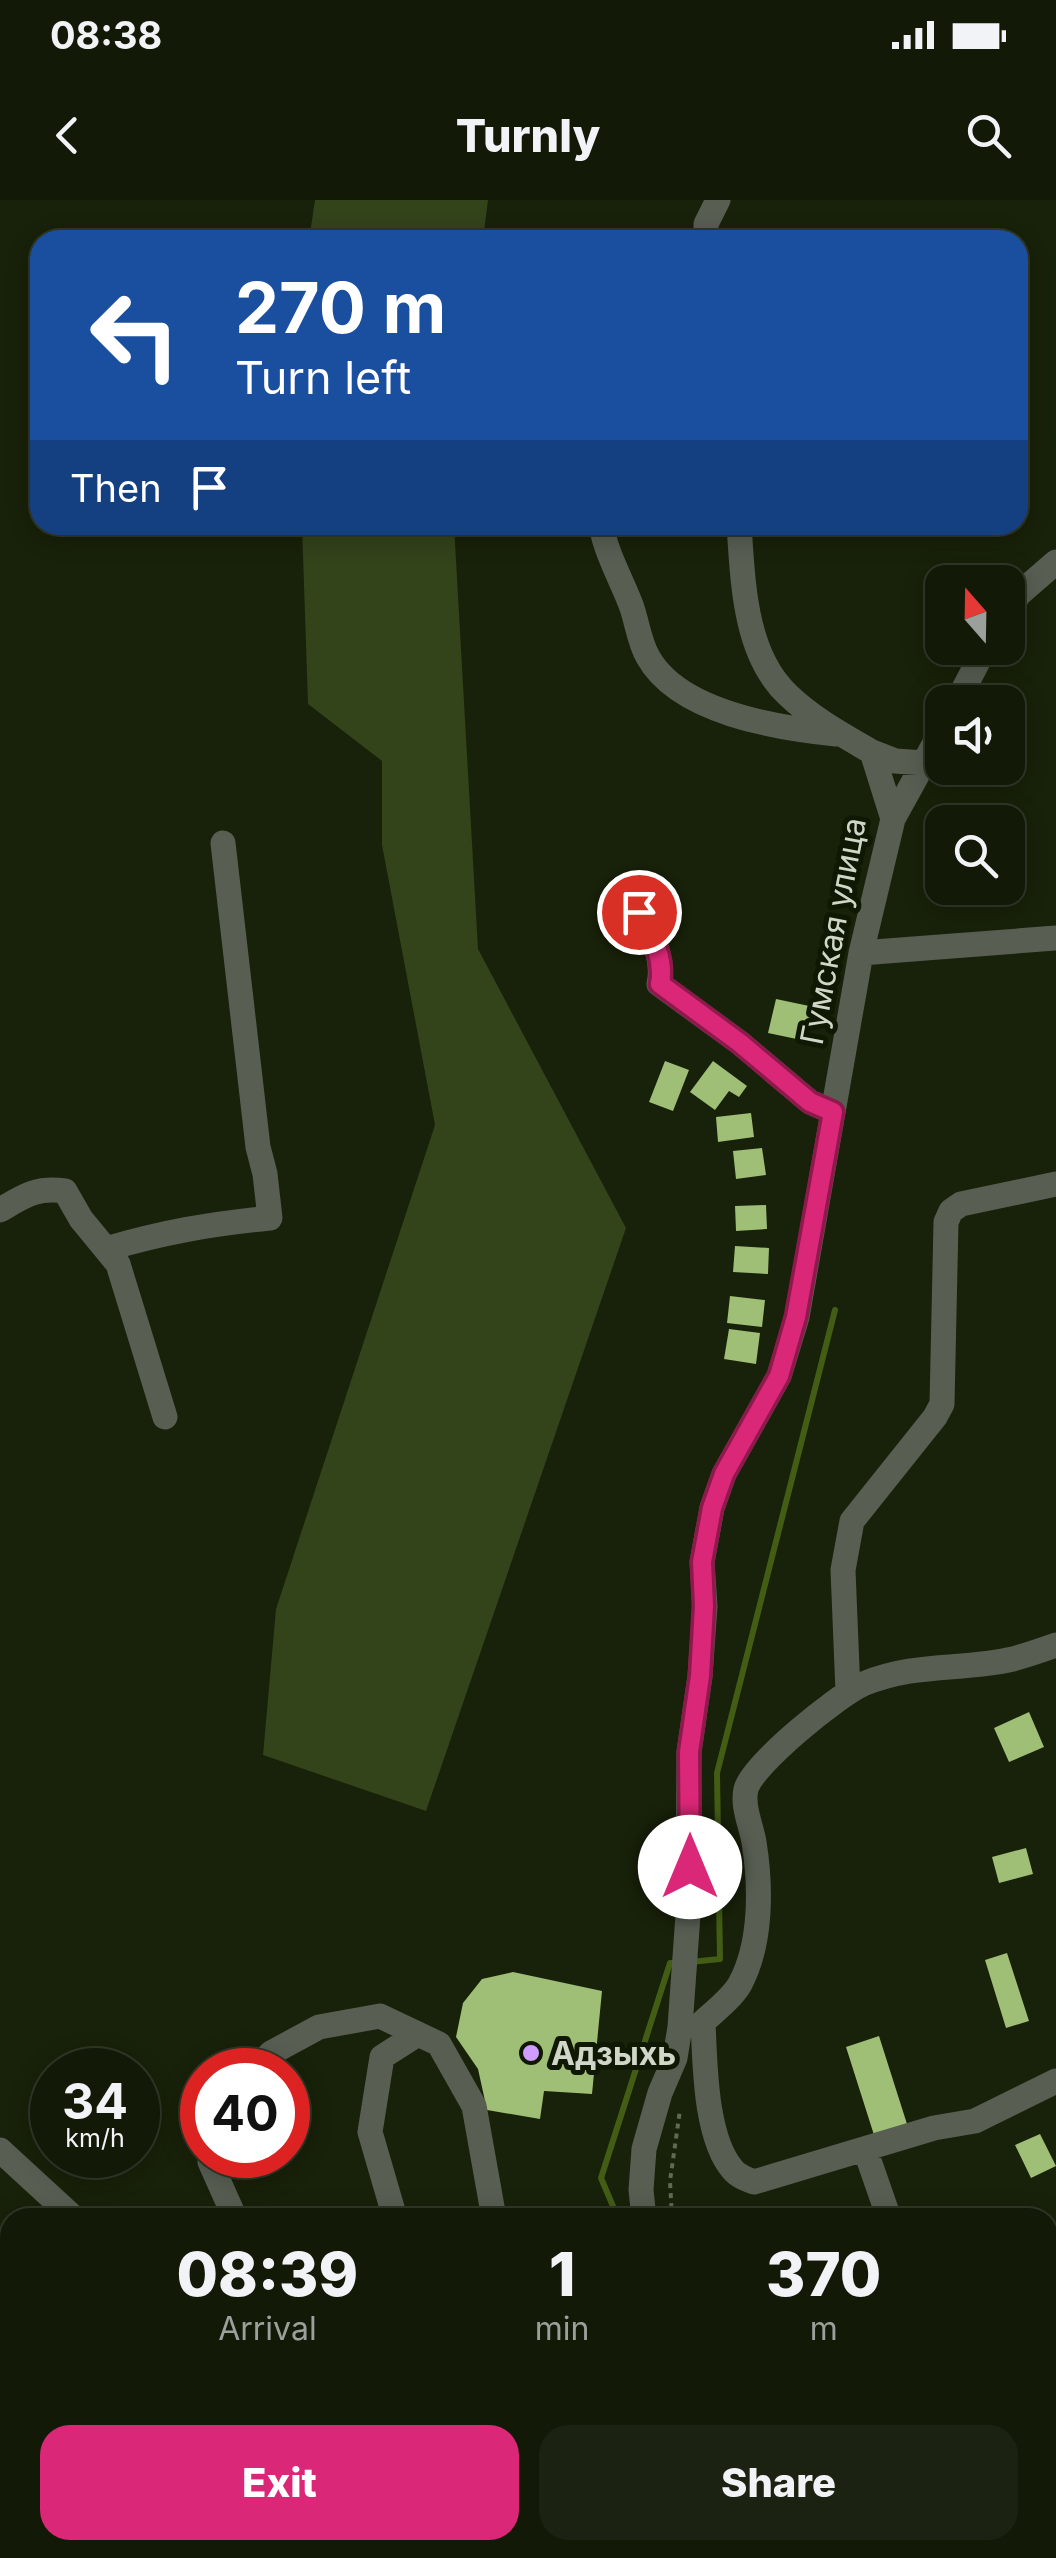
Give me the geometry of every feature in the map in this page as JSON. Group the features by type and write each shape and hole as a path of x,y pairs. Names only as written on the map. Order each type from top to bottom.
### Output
{"street":[{"path":"706,230 718,200"},
{"path":"603,535 648,656 681,692 766,723 841,734"},
{"path":"740,535 748,616 761,656 784,692 821,722 872,752 895,762 925,763 893,819"},
{"path":"1025,589 1056,562"},
{"name":"Гумская улица","path":"643,2208 640,2190 644,2149 675,2058 680,2026 688,1915 689,1752 700,1676 704,1606 702,1562 712,1508 724,1474 779,1376 792,1332 861,953 893,819 872,752"},
{"path":"106,1249 164,1232 270,1218 223,843"},
{"path":"639,912 658,950 660,984 740,1043 810,1102 833,1112"},
{"path":"861,953 1056,938"},
{"path":"848,1692 844,1570 852,1521 942,1404 946,1222 961,1204 1056,1184"},
{"path":"0,1210 28,1193 48,1189 65,1192 80,1219 118,1264 166,1417"},
{"path":"1056,1645 1011,1659 916,1668 848,1692 826,1706 757,1771 747,1785 745,1799 758,1887 756,1930 739,1985 704,2022 712,2118 722,2154 736,2174 754,2182 934,2128 975,2121 1056,2080"},
{"path":"281,2048 319,2028 380,2016 439,2044 474,2106 492,2208"},
{"path":"392,2208 370,2132 382,2057 418,2034"},
{"path":"865,2149 886,2208"},
{"path":"0,2150 63,2208"},
{"path":"217,2178 231,2208"}],"green space":[{"path":"315,200 488,200 484,230 310,230"},
{"path":"302,535 455,535 478,949 626,1228 426,1811 263,1755 276,1609 435,1125 382,845 382,761 308,704"}],"building":[{"path":"776,999 814,1007 806,1041 768,1033"},
{"path":"665,1061 689,1070 673,1111 649,1102"},
{"path":"713,1061 747,1086 739,1097 729,1091 715,1110 690,1092"},
{"path":"751,1113 754,1137 718,1142 716,1117"},
{"path":"762,1148 766,1175 736,1179 733,1151"},
{"path":"766,1205 767,1229 736,1231 735,1206"},
{"path":"735,1246 769,1248 768,1274 733,1272"},
{"path":"730,1296 765,1300 762,1327 727,1323"},
{"path":"729,1329 760,1333 756,1364 724,1359"},
{"path":"1029,1712 1044,1747 1009,1762 994,1728"},
{"path":"1026,1848 1033,1874 999,1883 992,1857"},
{"path":"1007,1953 1029,2021 1006,2028 985,1960"},
{"name":"Адзыхь","path":"513,1972 602,1991 592,2094 544,2091 540,2119 487,2110 478,2069 456,2037 463,2003 482,1979"},
{"path":"879,2036 907,2124 874,2135 846,2047"},
{"path":"1040,2134 1056,2166 1031,2178 1015,2145"}],"waterway":[{"path":"690,1962 720,1959 717,1773 835,1310"},
{"path":"614,2208 601,2178 670,1963 678,1963"}],"place":[{"name":"Адзыхь","path":"531,2053"}],"route":[{"path":"639,912 658,950 660,984 740,1043 810,1102 833,1112 796,1317 779,1376 724,1474 712,1508 702,1562 700,1676 689,1752 690,1867"}]}
